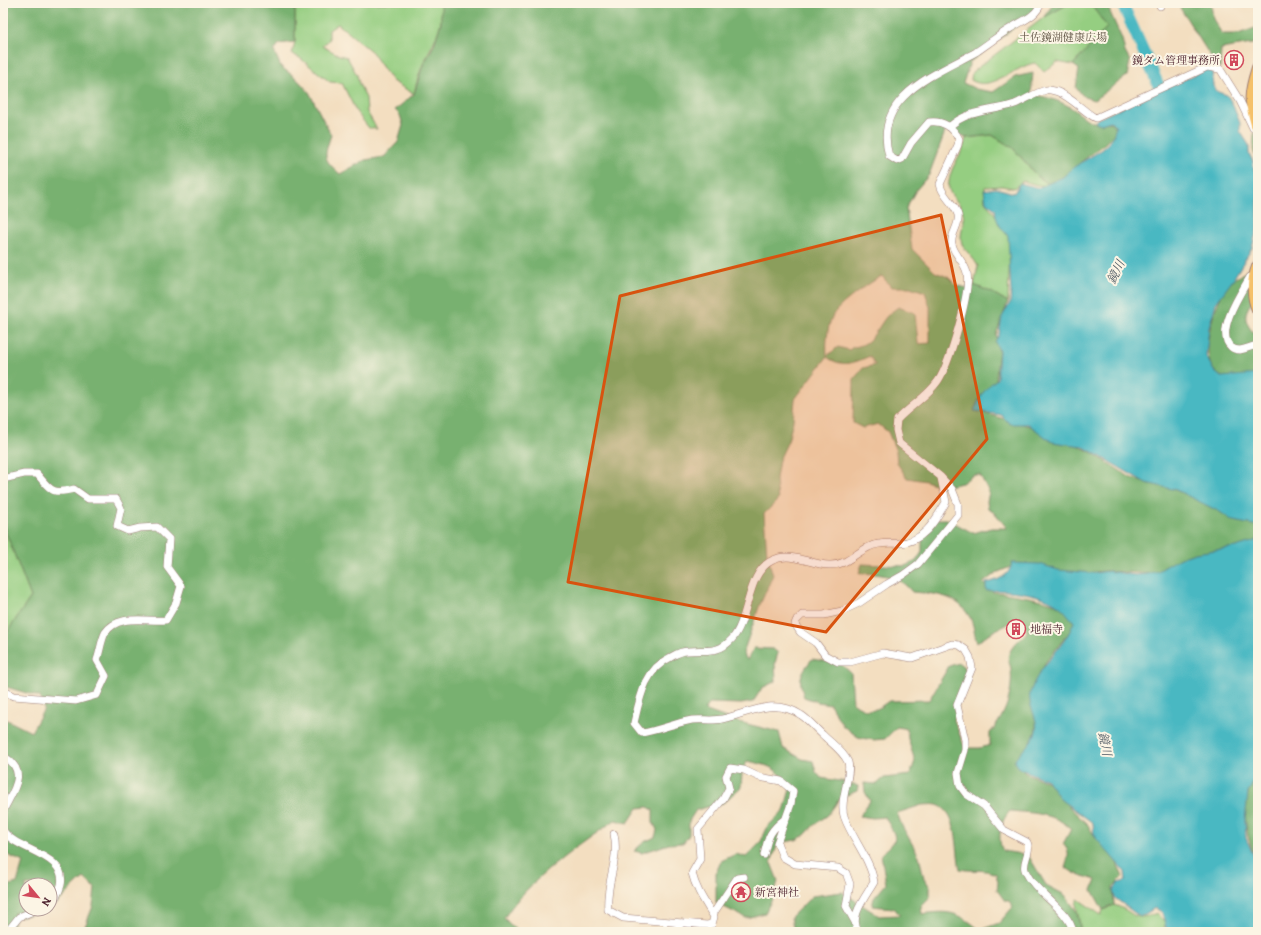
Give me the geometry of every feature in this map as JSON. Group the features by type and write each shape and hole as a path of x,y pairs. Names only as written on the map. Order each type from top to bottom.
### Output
{"main road":[{"path":"1258,68 1252,86 1250,102 1258,130"},
{"path":"1256,272 1254,290 1258,309"}],"street":[{"path":"1041,3 1035,13 977,51 931,75 899,101 885,130 885,143 889,156 897,161 902,159 911,143 929,122 943,122 957,135 958,145 940,184 941,191 957,213 957,227 952,238 952,244 966,267 968,275 967,288 948,362 939,380 932,388 897,420 896,430 899,443 941,477 952,489 958,504 958,515 918,564 859,603 842,611 824,615 802,615 795,624 800,632 816,643 825,655 838,662 850,662 883,653 912,658 952,644 959,645 966,650 970,657 972,668 957,705 965,740 965,750 958,773 960,786 966,794 984,806 1004,830 1027,842 1028,846 1024,866 1025,870 1034,883 1066,917 1073,927 1073,932"},
{"path":"949,127 957,120 972,113 1015,104 1047,90 1059,93 1075,101 1092,117 1096,118 1207,67 1220,69 1240,101 1252,128 1258,130"},
{"path":"1256,272 1250,278 1234,304 1228,321 1226,335 1228,344 1239,350 1258,345"},
{"path":"3,479 24,474 37,474 52,490 60,493 74,489 88,499 116,499 121,508 117,526 128,532 140,528 158,527 169,539 167,567 181,586 176,603 166,620 131,620 115,622 105,634 97,660 106,676 97,695 76,700 14,696 3,690"},
{"path":"855,922 856,916 874,882 870,865 844,816 843,799 848,763 843,754 802,715 788,708 772,706 759,708 721,720 697,720 682,722 664,729 642,733 634,723 640,698 647,682 654,669 662,661 687,651 707,652 716,650 733,638 743,618 750,592 766,564 773,560 787,556 816,564 836,565 849,561 869,547 879,543 900,543 914,540 934,523 946,502 941,477"},
{"path":"3,756 15,767 18,775 17,783 3,811"},
{"path":"614,834 616,842 615,864 607,900 608,910 623,918 707,925 712,924 714,917 713,914 701,898 695,885 692,873 700,859 698,829 723,799 729,788 726,776 729,770 737,768 759,777 781,781 789,786 793,791 778,844 783,857 795,864 838,868 846,873 850,884 846,906 859,932"},
{"path":"764,855 768,837 774,827 786,818"},
{"path":"3,830 6,835 22,846 48,858 57,867 62,881 58,891"},
{"path":"713,914 737,878 744,877"},
{"path":"7,932 19,917"},
{"path":"673,932 682,923"}],"highlighted area":[{"path":"941,215 987,439 826,632 568,582 620,296"}],"green space":[{"path":"3,3 312,3 311,5 295,9 295,42 279,44 274,51 281,67 295,77 309,92 331,135 326,153 327,160 340,174 365,160 384,157 398,142 403,125 400,115 395,110 414,94 423,65 434,45 441,23 441,3 1039,3 1032,14 970,62 963,83 976,89 993,92 1015,77 1033,73 1031,95 1046,97 1061,102 1093,122 1112,122 1117,130 1104,144 1051,186 1036,175 1013,148 992,135 966,138 946,129 929,175 916,190 906,208 912,249 935,272 948,277 957,286 968,288 974,285 991,292 1008,302 996,335 999,350 995,383 976,411 1033,427 1049,440 1075,444 1091,452 1131,478 1173,489 1258,525 1258,544 1158,574 1105,571 1084,573 1054,571 1015,565 996,573 983,583 993,592 1030,598 1059,606 1065,609 1075,625 1045,663 1038,681 1036,730 1032,741 1017,763 1025,773 1048,782 1067,805 1088,825 1095,837 1114,856 1123,877 1113,887 1114,905 1103,910 1092,890 1096,880 1074,873 1065,867 1068,852 1063,844 1071,829 1058,820 1027,812 1010,811 1000,830 1000,841 1003,851 1028,855 1046,885 1065,895 1077,912 1081,932 794,932 791,917 812,896 842,892 879,916 900,915 894,908 872,906 874,898 886,884 881,854 894,841 894,834 885,817 873,818 859,816 870,801 865,792 864,783 877,784 884,778 910,775 915,761 908,739 907,729 897,727 885,739 873,740 858,737 843,726 830,704 804,697 801,685 801,676 808,664 812,659 841,664 851,673 853,703 866,710 877,709 889,701 929,700 949,666 959,663 970,672 958,704 954,720 965,748 980,748 990,745 990,733 1000,719 1007,703 1011,687 1011,669 1008,659 1010,651 1027,632 1025,623 1011,622 988,634 977,643 972,622 964,609 958,603 944,596 912,592 901,582 888,576 859,573 862,564 905,566 916,561 922,552 922,534 934,519 947,519 973,533 991,528 1007,528 995,513 988,509 987,501 989,492 980,475 973,475 962,483 942,487 926,481 907,478 897,463 896,451 888,432 878,424 863,428 853,423 854,379 863,368 875,365 870,356 859,361 848,363 838,362 827,357 795,399 793,421 788,441 779,460 776,479 778,500 764,514 767,555 773,575 759,607 743,653 747,660 754,648 773,649 778,653 775,663 776,681 762,688 753,702 741,704 709,703 704,710 735,721 779,732 783,748 802,759 813,761 816,772 821,778 846,782 858,786 857,791 840,798 828,815 814,825 805,835 796,840 778,843 771,863 778,881 774,895 765,913 746,918 716,903 716,873 721,861 736,854 746,857 760,843 768,826 784,811 790,789 782,776 773,769 761,764 747,761 742,774 741,787 723,803 696,810 689,821 689,835 683,843 669,844 642,853 634,851 644,842 655,837 657,830 653,822 653,810 648,807 638,808 628,823 615,820 555,864 527,890 504,918 518,932 59,932 84,929 93,906 95,888 84,878 58,903 58,877 19,877 23,862 3,853 3,718 31,732 44,709 40,697 3,686 3,638 31,597 3,525","holes":["882,276 891,287 910,287 925,292 930,307 930,343 918,344 915,313 898,307 886,317 869,340 864,344 853,347 849,350 838,347 827,356 828,331 830,322 835,312 855,294","922,805 937,805 944,809 953,823 960,869 986,871 996,874 998,882 997,890 1005,901 1009,901 1013,907 999,923 980,930 966,919 953,914 940,912 922,914 921,906 930,897 930,887 924,878 919,856 902,826 897,813"]},
{"path":"312,3 441,3 441,20 437,35 423,64 414,94 392,81 372,52 338,24 329,30 329,40 322,46 339,55 347,57 357,75 359,84 366,98 367,112 377,129 369,128 357,113 342,83 330,82 300,58 292,54 295,42 295,9 311,5"},
{"path":"1054,3 1070,3 1043,18"},
{"name":"土佐鏡湖健康広場","path":"1070,3 1090,3 1108,27 1073,65 1057,62 1044,72 1035,63 1027,65 995,81 979,83 971,80 972,72 1043,18"},
{"path":"1090,3 1106,3 1130,61 1127,76 1094,100 1084,97 1076,88 1079,69 1073,65 1107,27"},
{"path":"1177,3 1211,3 1213,19 1222,34 1238,34 1258,27 1258,43 1221,49 1220,68 1209,54"},
{"path":"1258,78 1258,167 1253,149"},
{"path":"992,135 1013,148 1036,175 1051,186 1037,185 1023,181 1014,188 1001,186 985,187 985,201 1012,237 1010,247 1008,302 991,292 974,285 978,266 962,244 961,236 964,219 963,214 960,206 949,190 950,175 966,138"},
{"path":"1258,246 1258,297 1250,305 1246,313 1246,318 1249,327 1253,332 1258,332 1258,376 1230,379 1222,377 1213,370 1209,359 1208,346 1213,316 1224,290 1231,281 1244,273 1250,266 1255,259"},
{"path":"3,525 31,597 3,638"},
{"path":"1258,774 1258,863 1248,837 1245,808 1249,790"},
{"path":"18,880 18,917 7,932 3,932 3,887 17,883"},
{"path":"1078,899 1101,915 1103,910 1114,905 1138,917 1157,913 1160,918 1167,922 1162,932 1081,932 1076,904"}],"water":[{"path":"1207,69 1212,70 1213,86 1218,92 1227,95 1232,103 1240,123 1240,131 1249,145 1249,154 1253,161 1254,170 1258,176 1258,226 1252,248 1232,281 1216,303 1209,328 1206,356 1214,371 1221,377 1258,374 1258,526 1233,521 1220,512 1176,490 1146,483 1082,446 1052,442 1028,424 1010,424 1001,415 974,411 983,393 997,379 999,350 995,342 999,334 1002,317 1010,303 1011,292 1008,236 999,224 995,209 986,202 984,190 996,188 1014,193 1020,183 1038,188 1063,177 1074,167 1103,149 1112,139 1116,127 1111,121 1101,124 1095,122 1097,119"},
{"path":"1258,540 1258,773 1248,793 1245,820 1246,838 1258,866 1258,932 1167,932 1162,912 1155,908 1140,917 1115,898 1113,890 1118,883 1126,881 1125,872 1094,836 1093,823 1061,800 1047,780 1020,769 1014,761 1030,743 1036,731 1036,721 1030,703 1030,693 1034,683 1045,665 1070,632 1074,622 1063,609 1044,598 1014,591 986,591 986,583 1006,575 1011,568 1012,563 1040,564 1058,570 1093,573 1109,571 1135,575 1146,574 1158,571 1180,558 1195,553 1236,547"}],"waterway":[{"name":"鏡川","path":"1122,3 1165,100"}],"place":[{"name":"鏡ダム管理事務所","path":"1234,60"},
{"name":"地福寺","path":"1016,629"},
{"name":"新宮神社","path":"741,892"}]}
